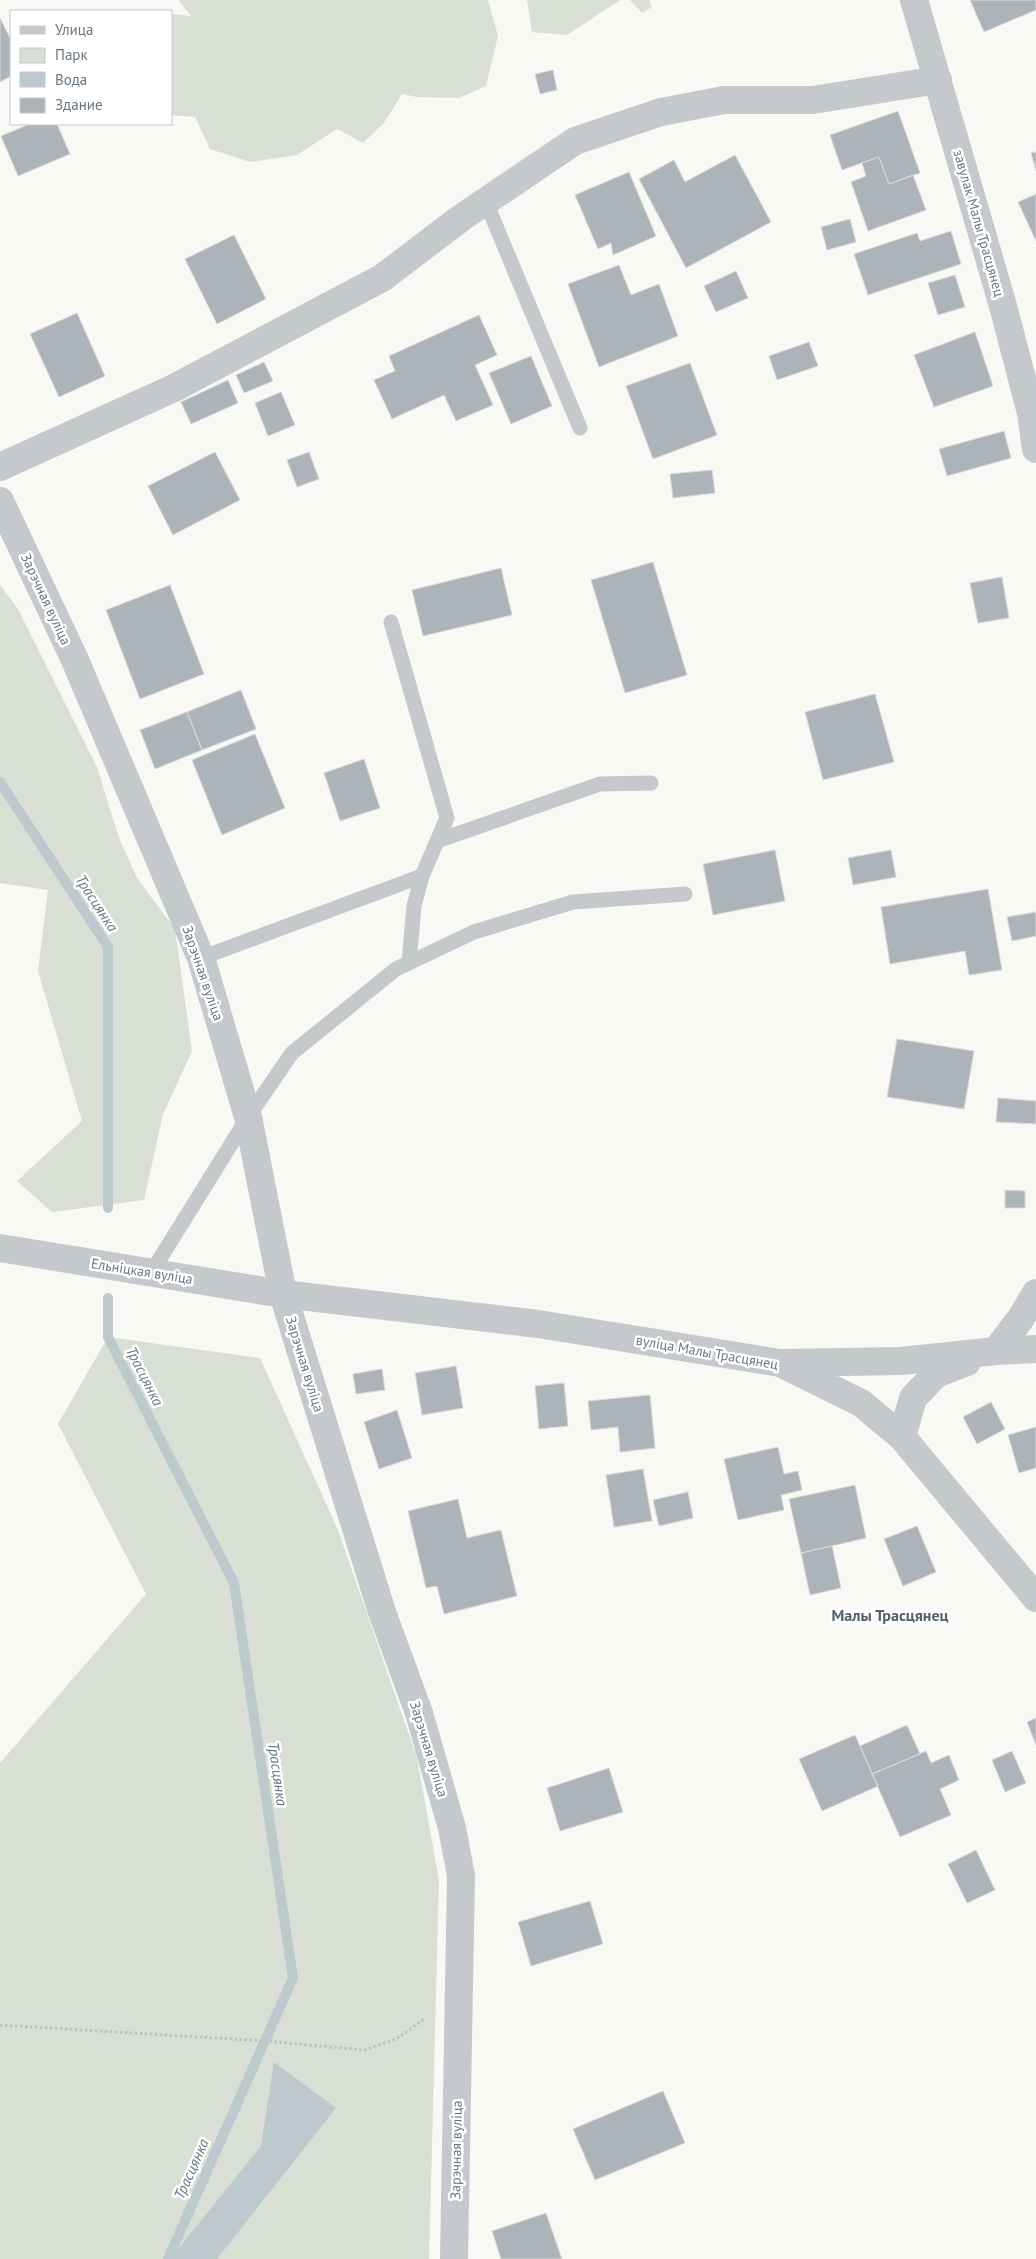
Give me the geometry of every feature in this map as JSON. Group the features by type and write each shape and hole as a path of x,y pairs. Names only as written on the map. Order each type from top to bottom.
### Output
{"street":[{"name":"завулак Малы Трасцянец","path":"914,0 1003,306 1031,413 1036,448"},
{"path":"0,467 174,388 382,278 460,218 575,141 661,112 724,100 813,100 938,80"},
{"name":"Зарэчная вуліца","path":"0,501 75,660 201,958 248,1117 284,1294 382,1612 419,1713 452,1828 462,1876 454,2259"},
{"name":"Ельніцкая вуліца","path":"7,1254 151,1273 284,1294"},
{"path":"902,1437 913,1398 936,1374 996,1351 1021,1318 1036,1293"},
{"name":"вуліца Малы Трасцянец","path":"284,1294 538,1324 780,1363 861,1403 902,1437 1036,1598"},
{"path":"780,1363 901,1361 996,1351 1036,1349"}],"lane":[{"path":"486,202 580,428"},
{"path":"391,622 447,818 422,876 414,906 409,963"},
{"path":"437,841 600,784 651,783"},
{"path":"201,958 422,876"},
{"path":"151,1273 248,1117 292,1053 396,969 474,932 573,902 685,894"}],"path":[{"path":"0,2025 265,2041 365,2050 396,2039 423,2020 443,2024 458,2049"}],"green space":[{"path":"178,0 488,0 498,36 486,86 459,98 417,97 402,94 384,123 363,143 337,129 297,155 250,162 210,149 195,117 172,115 172,14 191,16"},
{"path":"527,0 620,0 567,35 532,32"},
{"path":"630,0 649,0 652,7 642,13"},
{"path":"0,585 18,609 97,767 119,838 137,878 175,929 192,1051 163,1114 144,1200 52,1212 17,1181 82,1121 38,971 48,890 0,883"},
{"path":"108,1337 260,1358 338,1530 417,1758 439,1880 429,2259 0,2259 0,1763 146,1594 58,1424"}],"water":[{"path":"274,2062 336,2108 217,2259 170,2259 261,2146"}],"building":[{"path":"970,0 1036,0 1036,10 984,32"},
{"path":"0,18 10,38 10,77 0,82"},
{"path":"553,70 557,90 540,94 535,74"},
{"path":"898,111 920,173 889,184 879,157 842,170 830,135"},
{"path":"28,125 57,125 70,154 18,176 1,136"},
{"path":"1036,152 1036,171 1031,153"},
{"path":"735,155 771,222 686,268 639,179 674,160 685,182"},
{"path":"879,157 889,184 913,175 926,210 868,231 851,182 866,176 862,163"},
{"path":"629,172 656,236 613,255 611,243 598,249 575,195"},
{"path":"1036,194 1036,241 1018,202"},
{"path":"850,219 856,242 827,250 821,227"},
{"path":"951,231 961,264 868,295 854,254 917,233 920,241"},
{"path":"234,235 266,299 217,324 185,259"},
{"path":"619,265 631,295 659,284 678,336 599,367 568,284"},
{"path":"736,271 748,298 716,312 704,286"},
{"path":"955,275 965,307 938,315 928,283"},
{"path":"77,313 105,376 59,397 30,334"},
{"path":"479,315 497,355 475,365 493,405 456,421 444,395 392,419 374,380 395,371 389,356"},
{"path":"975,332 993,386 934,407 914,355"},
{"path":"809,342 818,366 777,380 769,356"},
{"path":"531,356 552,406 511,424 489,373"},
{"path":"264,362 273,381 244,393 236,375"},
{"path":"690,363 717,435 653,459 626,386"},
{"path":"228,380 238,403 191,424 181,402"},
{"path":"281,392 295,425 268,436 255,403"},
{"path":"1004,431 1011,458 947,476 939,449"},
{"path":"215,452 240,500 173,535 148,486"},
{"path":"309,452 319,479 297,487 287,460"},
{"path":"712,470 715,493 673,498 670,474"},
{"path":"653,562 687,675 625,693 591,580"},
{"path":"501,568 512,615 423,636 412,590"},
{"path":"1002,577 1009,618 978,623 970,583"},
{"path":"170,585 204,674 140,699 106,610"},
{"path":"241,690 256,729 202,750 187,712"},
{"path":"875,694 894,762 823,780 805,712"},
{"path":"187,712 202,750 155,769 140,730"},
{"path":"255,734 285,808 222,835 192,760"},
{"path":"364,759 380,808 340,821 324,773"},
{"path":"775,850 785,901 713,915 703,864"},
{"path":"891,850 896,877 853,885 848,858"},
{"path":"988,889 1002,970 969,975 965,951 890,964 881,907"},
{"path":"1036,912 1036,936 1012,941 1007,917"},
{"path":"897,1039 974,1051 964,1109 887,1097"},
{"path":"998,1098 1036,1101 1036,1124 996,1122"},
{"path":"1005,1190 1025,1191 1025,1208 1005,1208"},
{"path":"456,1366 463,1408 422,1415 415,1373"},
{"path":"382,1369 385,1390 356,1394 353,1374"},
{"path":"564,1383 568,1426 539,1429 535,1386"},
{"path":"650,1395 655,1448 620,1452 618,1427 591,1430 588,1401"},
{"path":"991,1402 1005,1429 977,1444 963,1417"},
{"path":"397,1410 412,1458 379,1469 364,1422"},
{"path":"1036,1427 1036,1468 1019,1473 1008,1435"},
{"path":"778,1447 784,1474 798,1471 802,1490 781,1495 784,1510 738,1520 724,1459"},
{"path":"643,1469 652,1521 614,1527 606,1475"},
{"path":"855,1485 866,1538 801,1553 789,1499"},
{"path":"688,1492 693,1518 659,1526 653,1500"},
{"path":"458,1499 467,1538 501,1530 517,1596 444,1614 437,1586 426,1588 408,1511"},
{"path":"917,1526 936,1572 903,1586 884,1539"},
{"path":"832,1546 841,1588 810,1595 801,1553"},
{"path":"1036,1718 1036,1745 1027,1722"},
{"path":"907,1725 920,1754 872,1774 860,1746"},
{"path":"855,1735 878,1786 822,1811 799,1759"},
{"path":"926,1751 931,1763 949,1755 959,1780 940,1789 951,1815 900,1837 872,1774"},
{"path":"1012,1751 1026,1783 1005,1792 992,1760"},
{"path":"609,1768 623,1812 560,1831 547,1788"},
{"path":"976,1850 995,1890 967,1903 948,1864"},
{"path":"590,1901 603,1944 531,1966 518,1922"},
{"path":"663,2091 685,2143 595,2180 573,2129"},
{"path":"546,2213 562,2259 501,2259 492,2231"}],"waterway":[{"name":"Трасцянка","path":"0,782 108,947 108,1208"},
{"name":"Трасцянка","path":"108,1298 108,1337 234,1583 293,1978 168,2259"}],"district":[{"name":"Малы Трасцянец","path":"890,1615"}]}
